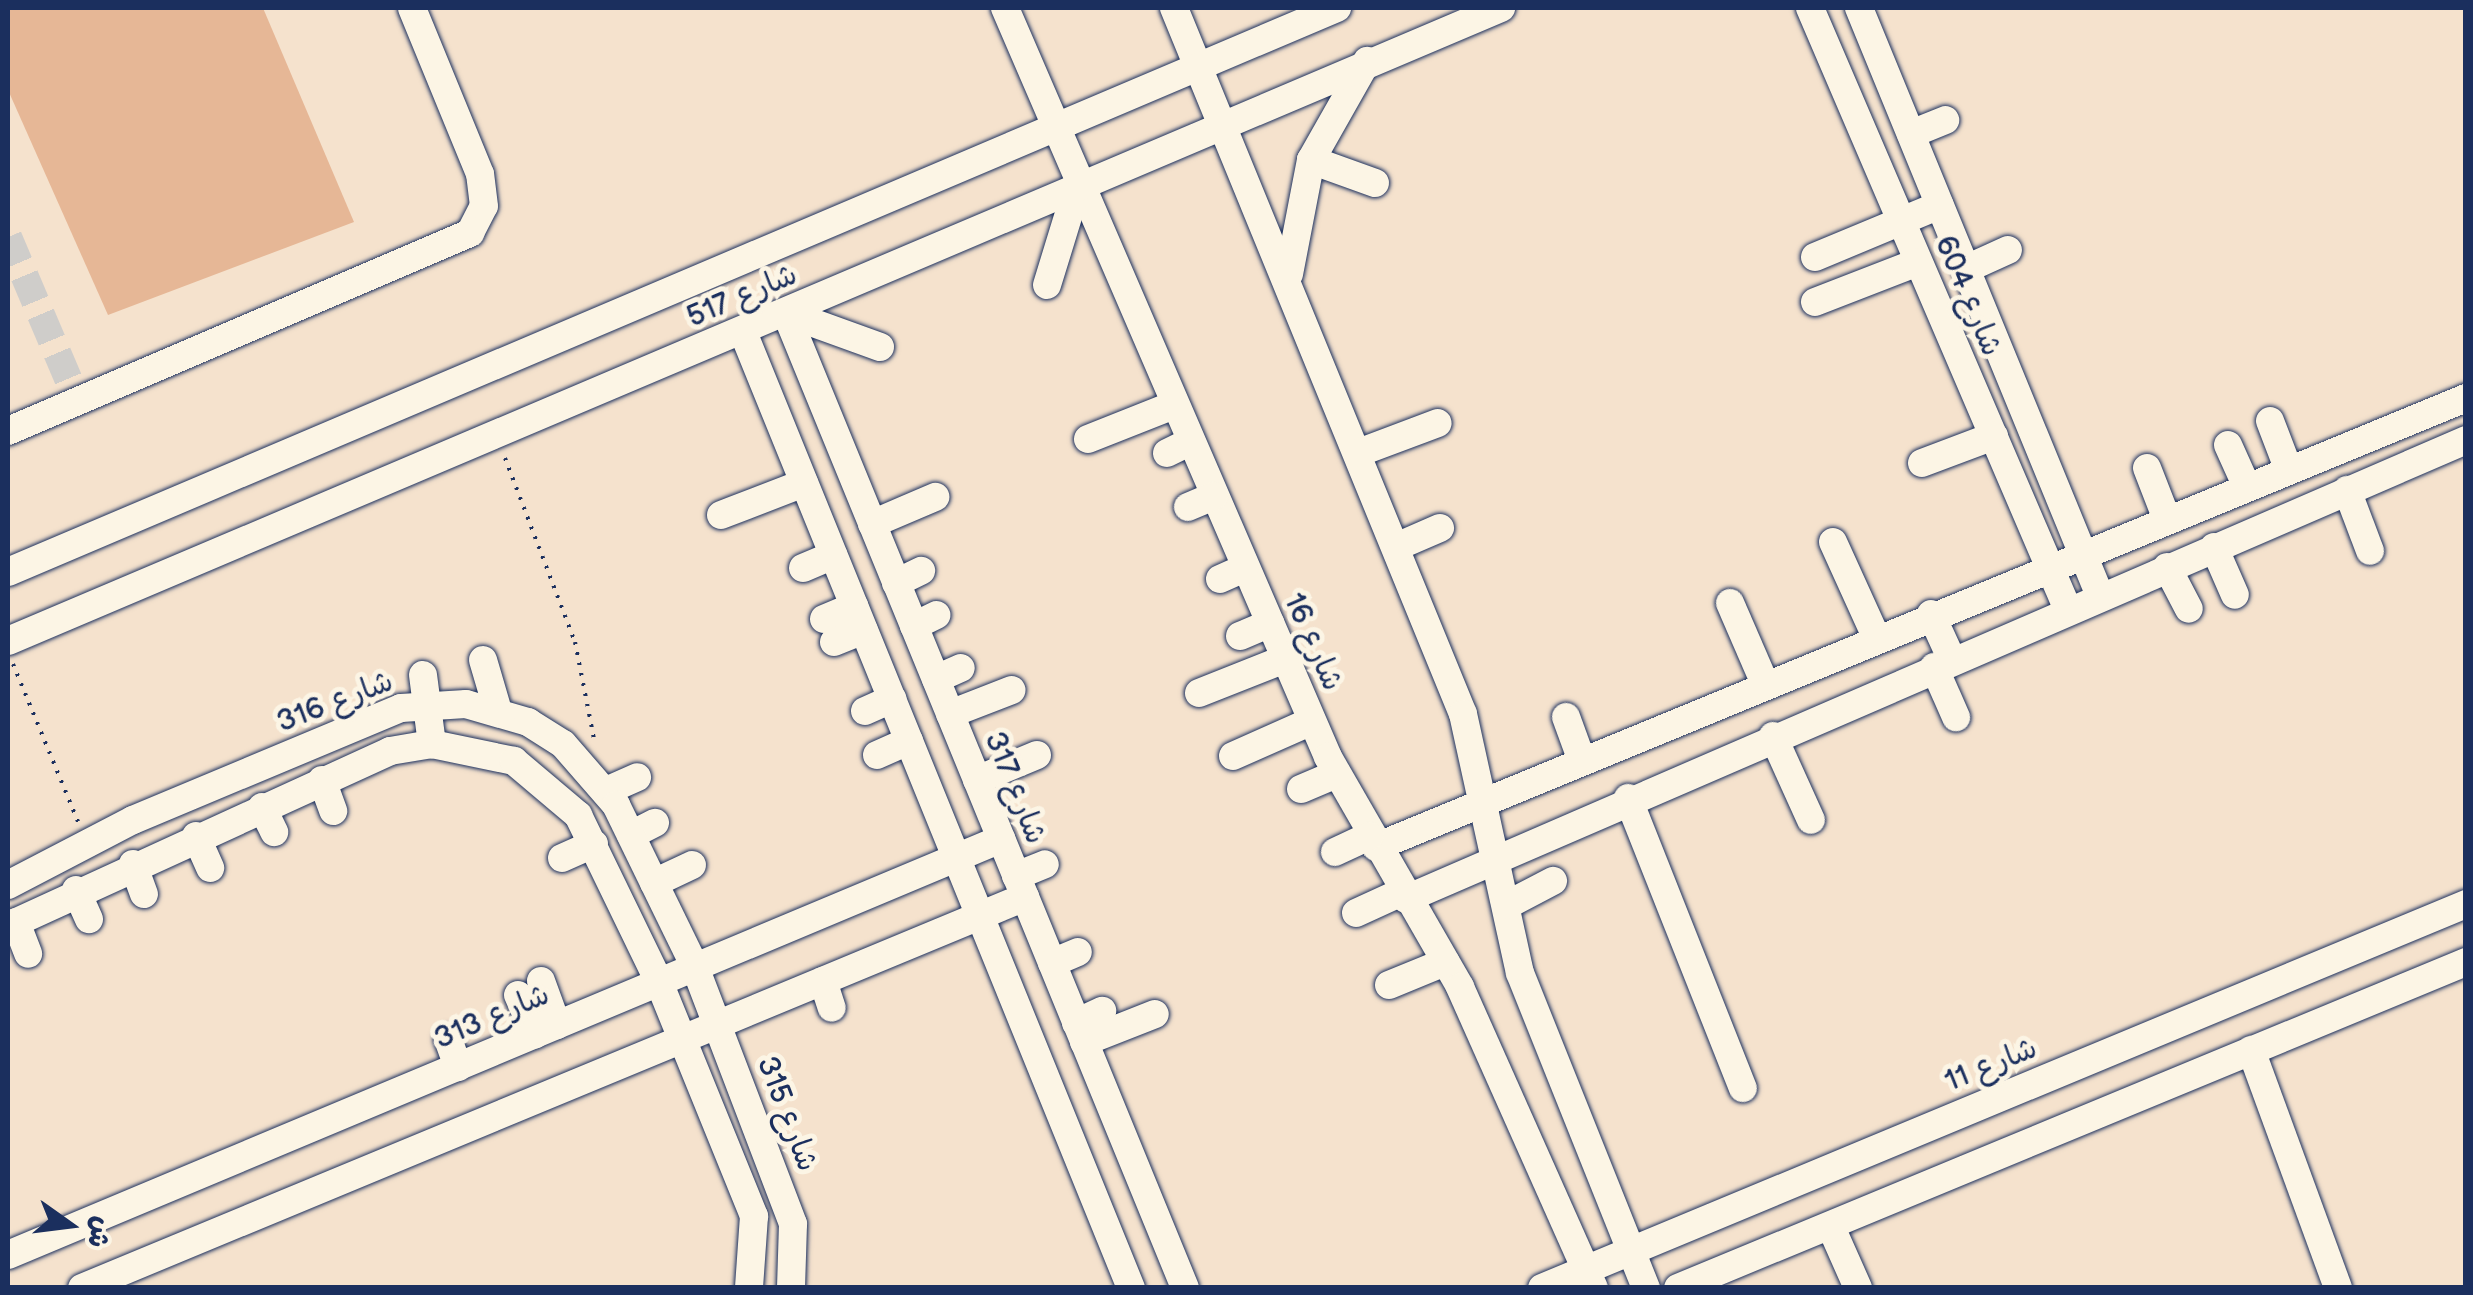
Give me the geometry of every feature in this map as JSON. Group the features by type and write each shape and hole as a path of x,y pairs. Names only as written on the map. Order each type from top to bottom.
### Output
{"street":[{"path":"8,431 470,233 484,206 480,174 412,8"},
{"name":"شارع 16","path":"1005,8 1174,405 1179,447 1232,574 1270,624 1336,774 1444,962 1590,1278"},
{"path":"1174,8 1224,119 1463,714 1486,802 1520,973 1634,1248 1646,1288"},
{"name":"شارع 517","path":"8,572 1053,123 1337,8"},
{"name":"شارع 517","path":"8,640 742,332 1224,119 1501,8"},
{"name":"شارع 604","path":"1810,8 2068,610"},
{"name":"شارع 604","path":"1859,8 2100,596"},
{"path":"1288,280 1310,160 1367,62"},
{"path":"1911,134 1945,120"},
{"path":"1310,160 1375,183"},
{"path":"1047,284 1078,184"},
{"path":"1815,257 1940,205"},
{"path":"1966,269 2008,250"},
{"path":"1814,302 1918,262"},
{"path":"786,313 880,347"},
{"name":"شارع 317","path":"786,313 872,524 909,577 948,674 950,714 1052,963 1088,1025 1185,1288"},
{"path":"742,332 1131,1288"},
{"path":"1335,852 1486,802 2080,551 2466,398"},
{"path":"1088,439 1174,405"},
{"path":"2270,421 2288,468"},
{"path":"1358,453 1438,423"},
{"path":"1922,463 1994,436"},
{"path":"1356,913 1404,896 2466,440"},
{"path":"2228,445 2246,485"},
{"path":"2147,468 2166,517"},
{"path":"720,515 804,483"},
{"path":"2347,490 2370,551"},
{"path":"872,524 935,497"},
{"path":"1396,547 1440,528"},
{"path":"1833,542 1876,637"},
{"path":"2214,547 2235,596"},
{"path":"803,568 834,555"},
{"path":"2167,567 2190,609"},
{"path":"1730,603 1765,684"},
{"path":"1932,614 1956,717"},
{"path":"829,630 859,618"},
{"path":"1240,636 1270,624"},
{"path":"1199,693 1285,659"},
{"path":"484,660 498,710"},
{"path":"424,675 434,703 432,744"},
{"path":"950,714 1012,690"},
{"path":"865,711 892,699"},
{"name":"شارع 316","path":"8,884 45,852 87,843 130,812 367,712 434,703 498,710 563,744 643,829 654,883 695,967"},
{"path":"1566,717 1582,761"},
{"path":"1233,756 1312,720"},
{"path":"1773,736 1811,820"},
{"path":"877,755 909,742"},
{"path":"28,954 12,924 76,890 196,836 268,820 322,780 396,764 432,744 514,761 549,784 594,844 659,982 754,1216 749,1288"},
{"path":"977,780 1037,755"},
{"path":"1301,790 1336,774"},
{"path":"599,781 637,777"},
{"path":"322,780 333,810"},
{"path":"1628,798 1743,1088"},
{"path":"130,812 144,894"},
{"path":"196,836 210,868"},
{"name":"شارع 313","path":"8,1255 112,1200 313,1117 458,1066 1001,839"},
{"path":"562,858 594,844"},
{"path":"82,1288 980,916 1045,864"},
{"path":"654,883 692,865"},
{"path":"1507,905 1553,881"},
{"path":"76,890 89,919"},
{"name":"شارع 11","path":"1542,1288 1590,1278 1634,1248 2466,904"},
{"path":"1052,963 1078,952"},
{"path":"1388,985 1444,962"},
{"path":"1678,1288 2466,962"},
{"name":"شارع 315","path":"695,967 792,1224 800,1285"},
{"path":"823,980 832,1008"},
{"path":"530,988 546,1030"},
{"path":"1088,1025 1155,1014"},
{"path":"448,1038 458,1066"},
{"path":"2251,1050 2338,1288"},
{"path":"1831,1227 1858,1288"}],"path":[{"path":"496,435 574,642 594,729 599,781"},
{"path":"8,651 87,843"}],"shaded area":[{"path":"8,8 2465,8 2465,1288 8,1288"}],"building":[{"path":"8,8 263,8 354,222 108,315 8,90"}],"tunnel":[{"path":"8,237 78,402"}]}
